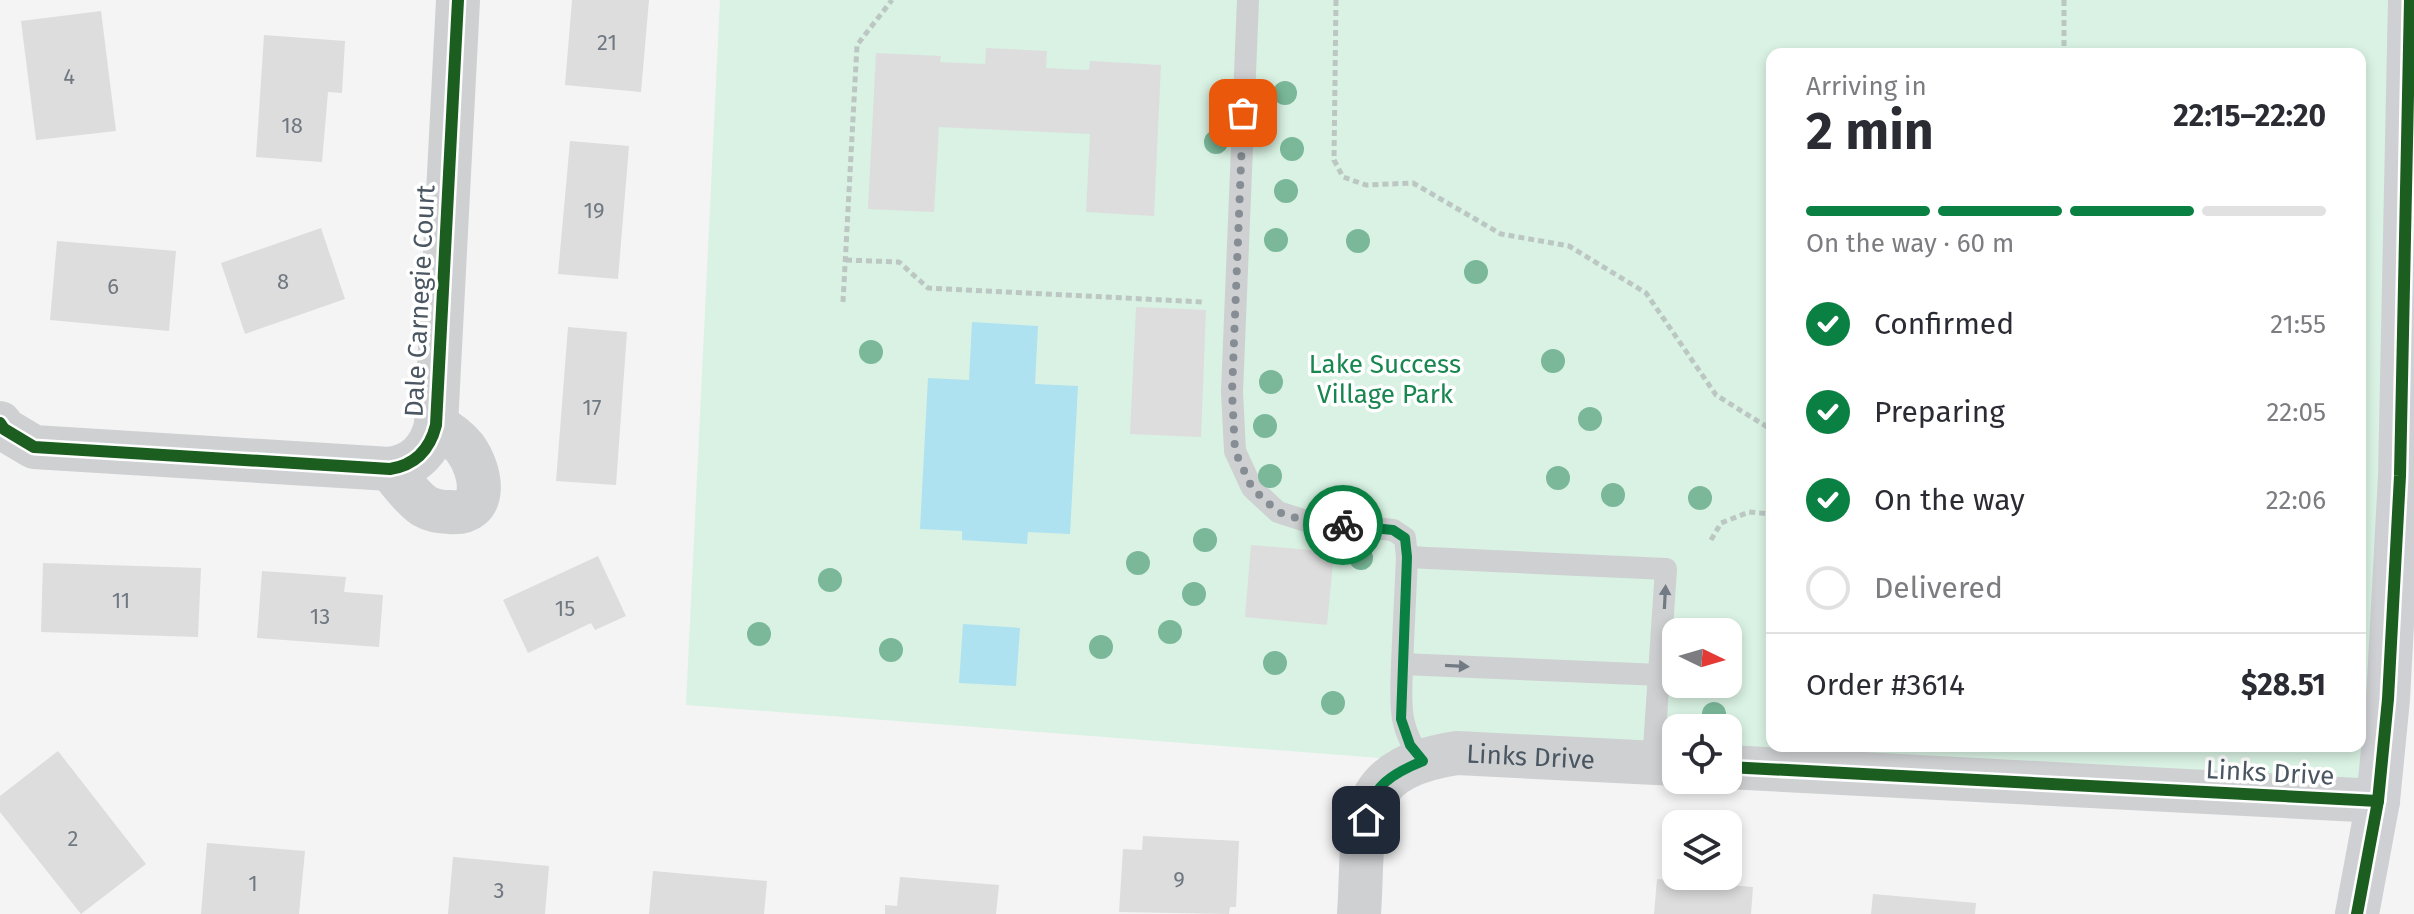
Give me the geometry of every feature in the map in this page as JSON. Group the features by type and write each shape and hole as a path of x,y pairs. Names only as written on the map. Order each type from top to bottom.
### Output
{"street":[{"name":"Dale Carnegie Court","path":"436,425 452,434 473,462 479,492 472,507 456,512 425,506 390,469 419,457 428,446 436,425 458,0"},
{"path":"2357,914 2378,801 2388,699 2400,476 2410,0"},
{"path":"0,423 4,429 34,447 390,469"},
{"name":"Links Drive","path":"1359,914 1370,800 1388,778 1423,761 1469,753 1662,763"},
{"name":"Links Drive","path":"1742,768 2378,801"}],"lane":[{"path":"1248,0 1232,392 1235,451 1252,488 1278,512 1306,521 1393,530 1405,538 1407,557 1401,719 1410,745 1423,761"},
{"path":"1407,557 1666,569 1661,675 1663,714"},
{"path":"1402,664 1661,675"}],"path":[{"path":"843,302 857,45 892,0"},
{"path":"1336,0 1334,160 1343,177 1366,185 1413,183 1501,234 1569,246 1646,293 1716,395 1766,426"},
{"path":"2064,0 2064,48"},
{"path":"846,260 899,262 928,288 1235,304"},
{"path":"1711,540 1721,523 1749,512 1766,513"}],"green space":[{"name":"Lake Success Village Park","path":"720,0 2411,0 2378,801 1742,768 1742,714 1662,714 1662,764 1419,761 686,705"}],"water":[{"path":"972,322 1038,326 1035,384 1078,386 1070,534 1028,532 1027,544 962,540 962,531 920,529 928,378 969,380"},
{"path":"963,624 1020,628 1016,686 959,683"}],"building":[{"path":"572,0 649,0 641,92 565,85"},
{"path":"101,11 116,131 36,140 21,21"},
{"path":"264,35 345,41 342,93 328,92 322,162 256,157"},
{"path":"986,48 1047,51 1046,68 1089,70 1090,61 1161,65 1154,216 1086,212 1090,134 939,127 934,212 868,209 876,53 941,56 940,62 985,64"},
{"path":"570,141 629,146 618,279 558,274"},
{"path":"321,228 345,299 245,334 221,263"},
{"path":"57,241 176,251 169,331 50,320"},
{"path":"1136,307 1206,310 1201,437 1130,434"},
{"path":"568,327 627,332 616,485 556,481"},
{"path":"1251,545 1334,552 1327,625 1245,617"},
{"path":"598,556 626,616 595,630 591,623 528,653 503,600"},
{"path":"43,563 201,568 198,637 41,632"},
{"path":"262,571 346,577 344,592 383,595 379,647 257,638"},
{"path":"58,751 146,864 81,914 0,812 0,796"},
{"path":"1143,836 1239,841 1236,907 1230,907 1229,914 1119,912 1123,849 1142,850"},
{"path":"207,843 305,851 299,914 201,914"},
{"path":"453,857 549,866 545,914 448,914"},
{"path":"653,871 767,881 764,914 649,914"},
{"path":"900,877 999,885 996,914 885,914 885,905 897,906"},
{"path":"1657,879 1662,879 1662,890 1742,890 1742,886 1753,887 1751,914 1654,914"},
{"path":"1873,894 1976,903 1975,914 1871,914"}],"cycle path":[{"path":"0,423 4,429 34,447 390,469 414,460 426,448 436,425 458,0"},
{"path":"2357,914 2378,801 2388,699 2400,476 2410,0"},
{"path":"1742,768 2378,801"}],"way so far":[{"path":"1243,113 1232,392 1235,451 1252,488 1278,512 1306,521 1343,525"}],"route":[{"path":"1343,525 1393,530 1405,538 1407,557 1401,719 1410,745 1423,761 1388,778 1377,789 1370,800 1366,820"}]}
